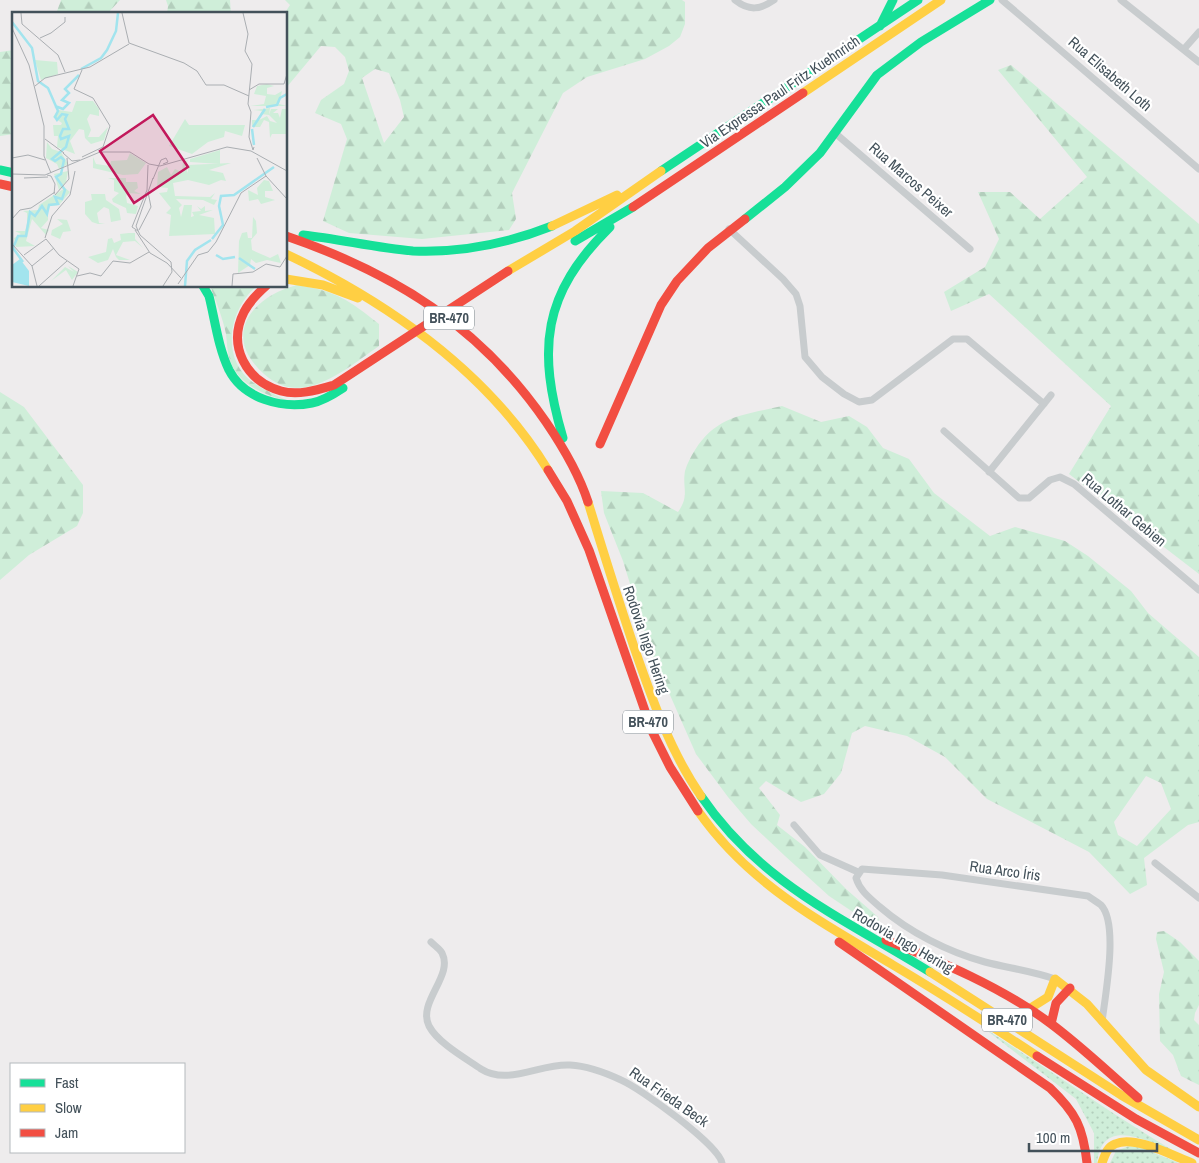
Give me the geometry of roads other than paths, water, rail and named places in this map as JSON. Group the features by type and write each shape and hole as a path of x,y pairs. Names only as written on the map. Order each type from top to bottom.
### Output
{"main road":[{"name":"Via Expressa Paul Fritz Kuehnrich","path":"661,171 918,0"},
{"name":"Via Expressa Paul Fritz Kuehnrich","path":"634,206 941,0"},
{"path":"600,444 662,305 677,281 729,230 798,176 836,133 860,96 878,75 921,42 990,0"},
{"path":"880,26 890,2"},
{"path":"288,235 428,251 468,247 517,238 551,227 589,210 661,171"},
{"path":"264,288 245,307 238,326 239,351 248,371 256,379 279,391 310,393 334,385 379,359 575,231 661,171"},
{"path":"485,289 634,206"},
{"path":"569,456 549,392 546,361 548,331 554,308 578,258 634,206"},
{"name":"Rodovia Ingo Hering","path":"288,236 340,254 427,301 458,325 505,370 552,429 569,456 583,487 657,713 667,737 696,789 729,833 780,880 828,914 864,932 1004,1018 1148,1112 1199,1140"},
{"name":"Rodovia Ingo Hering","path":"288,255 331,274 408,322 458,365 495,402 556,480 588,546 636,688 656,739 688,794 728,850 780,896 818,922 1004,1034 1136,1120 1199,1153"},
{"path":"288,280 305,280 344,292 408,322"},
{"path":"204,288 209,296 230,372 243,387 258,397 275,403 314,403 337,392 379,359"},
{"path":"780,896 824,932 936,1007 1045,1084 1066,1104 1078,1121 1084,1139 1086,1162"},
{"path":"864,932 905,946 944,963 1029,1009 1051,1024 1136,1096 1148,1112"},
{"path":"1029,1009 1048,997 1055,979 1084,999 1133,1057 1166,1084 1199,1106"},
{"path":"1051,1024 1055,1002 1061,993 1070,988"},
{"path":"1102,1163 1103,1156 1113,1144 1126,1141 1192,1163"}],"street":[{"path":"735,0 752,9 763,8 774,0"},
{"name":"Rua Elisabeth Loth","path":"1002,0 1199,168"},
{"path":"1123,0 1199,62"},
{"path":"1184,50 1199,32"},
{"name":"Rua Marcos Peixer","path":"836,133 970,248"},
{"path":"729,230 784,279 796,294 800,306 805,357 822,377 844,394 859,402 872,400 953,339 960,338 967,340 1044,404"},
{"path":"944,431 988,472 1051,395"},
{"name":"Rua Lothar Gebien","path":"988,472 1019,498 1029,498 1050,480 1060,477 1074,484 1199,590"},
{"path":"794,825 820,856 858,872 856,878 862,891 902,923 942,946 970,957 1055,979"},
{"path":"1155,862 1199,898"},
{"name":"Rua Arco Íris","path":"858,872 862,869 942,875 1088,896 1101,906 1108,921 1109,942 1102,1022"},
{"name":"Rua Frieda Beck","path":"431,942 442,953 444,962 427,1010 428,1024 437,1036 482,1070 496,1076 568,1065 594,1068 623,1081 704,1137 722,1163"}]}
